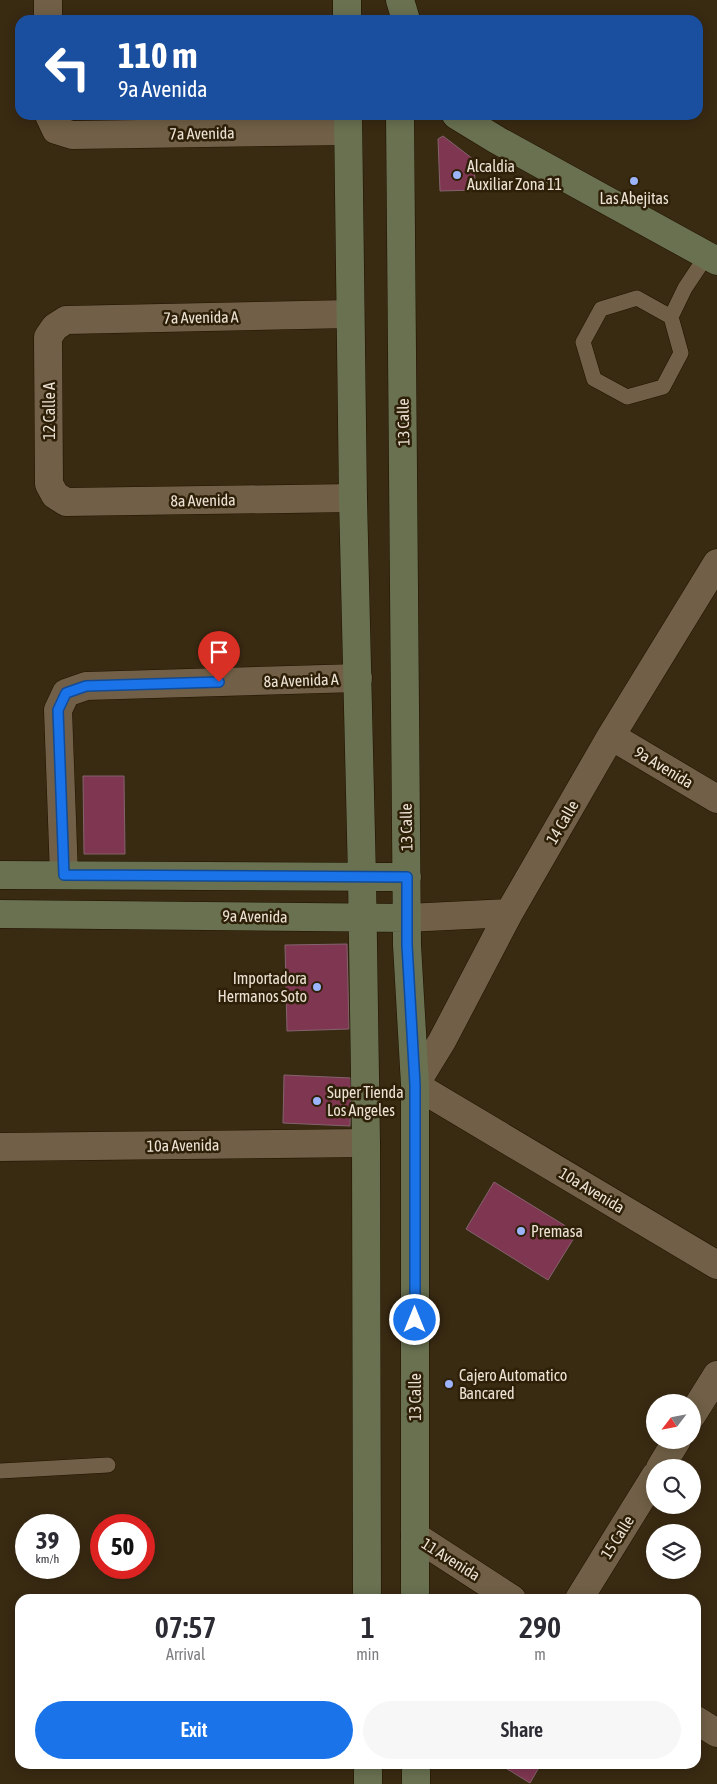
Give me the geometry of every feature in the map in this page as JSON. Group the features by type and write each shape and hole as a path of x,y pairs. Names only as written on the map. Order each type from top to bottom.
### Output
{"main road":[{"path":"347,0 347,15"},
{"path":"399,0 399,15"},
{"path":"399,0 404,15"},
{"name":"13 Calle","path":"400,120 407,918 415,1085 415,1594"},
{"path":"464,120 497,140 712,258"},
{"path":"348,123 353,498 366,1143 367,1594"},
{"path":"0,874 407,877"},
{"name":"9a Avenida","path":"0,914 407,918"},
{"path":"368,1769 368,1784"},
{"path":"416,1769 416,1784"}],"street":[{"path":"48,0 48,15"},
{"name":"7a Avenida","path":"52,122 72,135 348,123"},
{"name":"7a Avenida A","path":"55,327 66,320 350,314"},
{"name":"12 Calle A","path":"55,327 48,337 49,484 55,495"},
{"name":"8a Avenida","path":"55,495 66,502 353,498"},
{"name":"14 Calle","path":"415,1085 442,1041 509,913 611,736 717,563"},
{"name":"8a Avenida A","path":"64,875 58,710 66,693 86,686 358,678"},
{"name":"9a Avenida","path":"611,736 717,799"},
{"name":"9a Avenida","path":"407,918 509,913"},
{"name":"10a Avenida","path":"415,1085 717,1265"},
{"name":"10a Avenida","path":"0,1147 366,1143"},
{"path":"701,1401 717,1375"},
{"name":"15 Calle","path":"582,1594 646,1491"},
{"name":"11 Avenida","path":"415,1536 504,1594"},
{"path":"701,1723 717,1733"}],"lane":[{"path":"671,317 637,298 601,309 583,342 594,379 627,397 663,387 681,353 671,317 686,288 712,258"},
{"path":"0,1472 108,1465"}],"building":[{"name":"Alcaldia Auxiliar Zona 11","path":"443,136 473,159 476,190 440,191 438,139"},
{"path":"83,776 124,776 125,854 84,854"},
{"name":"Importadora Hermanos Soto","path":"347,944 349,1029 287,1031 285,945"},
{"name":"Super Tienda Los Angeles","path":"284,1075 351,1078 350,1126 283,1123"},
{"name":"Premasa","path":"494,1182 577,1233 548,1280 466,1229"},
{"path":"507,1769 538,1769 530,1783"}],"place":[{"name":"Alcaldia Auxiliar Zona 11","path":"457,175"},
{"name":"Las Abejitas","path":"634,181"},
{"name":"Importadora Hermanos Soto","path":"317,987"},
{"name":"Super Tienda Los Angeles","path":"317,1101"},
{"name":"Premasa","path":"521,1231"},
{"name":"Cajero Automatico Bancared","path":"449,1384"}],"route":[{"path":"219,682 86,686 66,693 58,710 64,875 407,877 407,945 415,1085 415,1320"}]}
